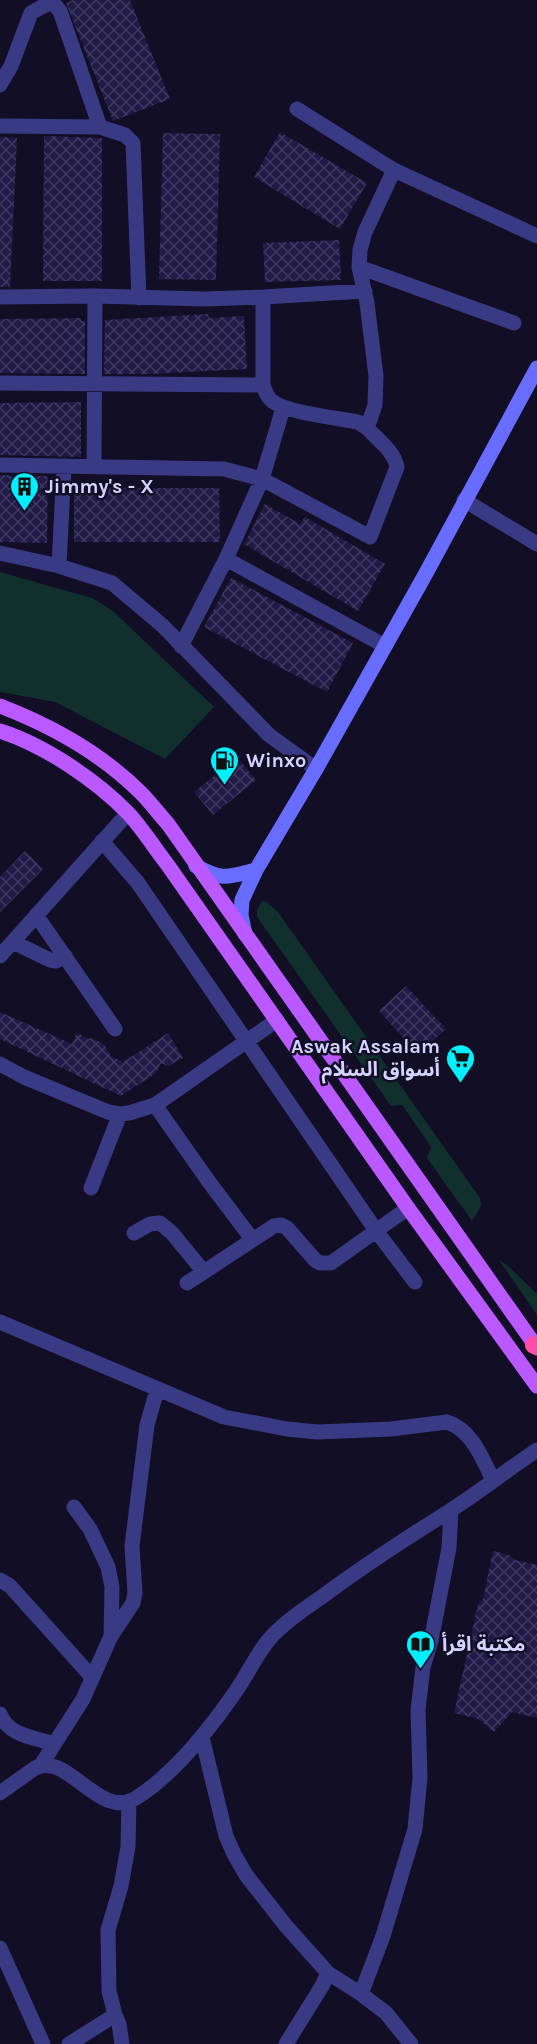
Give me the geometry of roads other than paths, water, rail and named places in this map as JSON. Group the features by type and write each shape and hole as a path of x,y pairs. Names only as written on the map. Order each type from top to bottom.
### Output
{"main road":[{"path":"0,706 57,730 115,769 141,793 168,824 536,1346"},
{"path":"0,731 35,746 73,768 128,813 167,864 408,1208 537,1386"}],"street":[{"path":"0,85 11,66 31,13 39,7 54,4 60,11 100,127"},
{"path":"297,109 394,170 537,236"},
{"path":"0,126 100,127 125,135 134,143 139,298"},
{"path":"367,428 375,405 376,376 365,291 359,267 360,250 365,232 394,170"},
{"path":"359,267 514,323"},
{"path":"0,297 263,297 365,291"},
{"path":"94,467 95,296"},
{"path":"0,465 224,469 262,479 370,537 397,467 395,459 367,428 358,422 283,408 272,401 262,385 263,297"},
{"path":"244,934 241,915 242,900 256,870 385,646 537,368"},
{"path":"0,383 262,385"},
{"path":"181,646 226,559 262,479 283,408"},
{"path":"59,566 64,466"},
{"path":"464,500 537,544"},
{"path":"0,553 59,566 112,583 163,626 269,735 316,769"},
{"path":"226,559 385,646"},
{"path":"0,956 128,813"},
{"path":"102,841 138,884 377,1232 415,1282"},
{"path":"196,866 212,875 228,878 256,870"},
{"path":"36,915 115,1029"},
{"path":"13,942 50,960 56,961 65,956"},
{"path":"0,1064 24,1077 108,1112 120,1114 137,1112 155,1105 277,1020"},
{"path":"155,1105 252,1239"},
{"path":"91,1188 120,1114"},
{"path":"187,1283 274,1226 284,1225 315,1260 326,1264 337,1260 408,1208"},
{"path":"134,1233 150,1224 160,1223 172,1233 204,1272"},
{"path":"0,1322 224,1417 287,1429 317,1432 447,1422 464,1431 473,1442 493,1480"},
{"path":"0,1793 40,1765 83,1699 111,1636 133,1603 135,1593 132,1546 147,1425 157,1390"},
{"path":"40,1765 58,1768 97,1795 115,1802 129,1801 137,1797 162,1777 202,1737 276,1632 366,1564 451,1510 537,1450"},
{"path":"74,1507 90,1529 108,1567 112,1587 111,1636"},
{"path":"362,1994 383,1936 415,1829 420,1778 418,1710 423,1666 449,1548 451,1510"},
{"path":"0,1580 10,1586 92,1677"},
{"path":"0,1714 6,1726 15,1732 54,1744"},
{"path":"202,1737 223,1826 234,1854 263,1898 328,1973 362,1994 386,2013 411,2044"},
{"path":"122,2044 119,2024 109,1992 108,1930 121,1886 128,1847 129,1801"},
{"path":"0,1948 43,2044"},
{"path":"286,2044 328,1973"},
{"path":"69,2044 115,2015"}],"place":[{"name":"Jimmy's - X","path":"24,512"},
{"name":"Winxo","path":"225,786"},
{"name":"Aswak Assalam أسواق السلام","path":"461,1084"},
{"name":"مكتبة اقرأ","path":"421,1670"}]}
